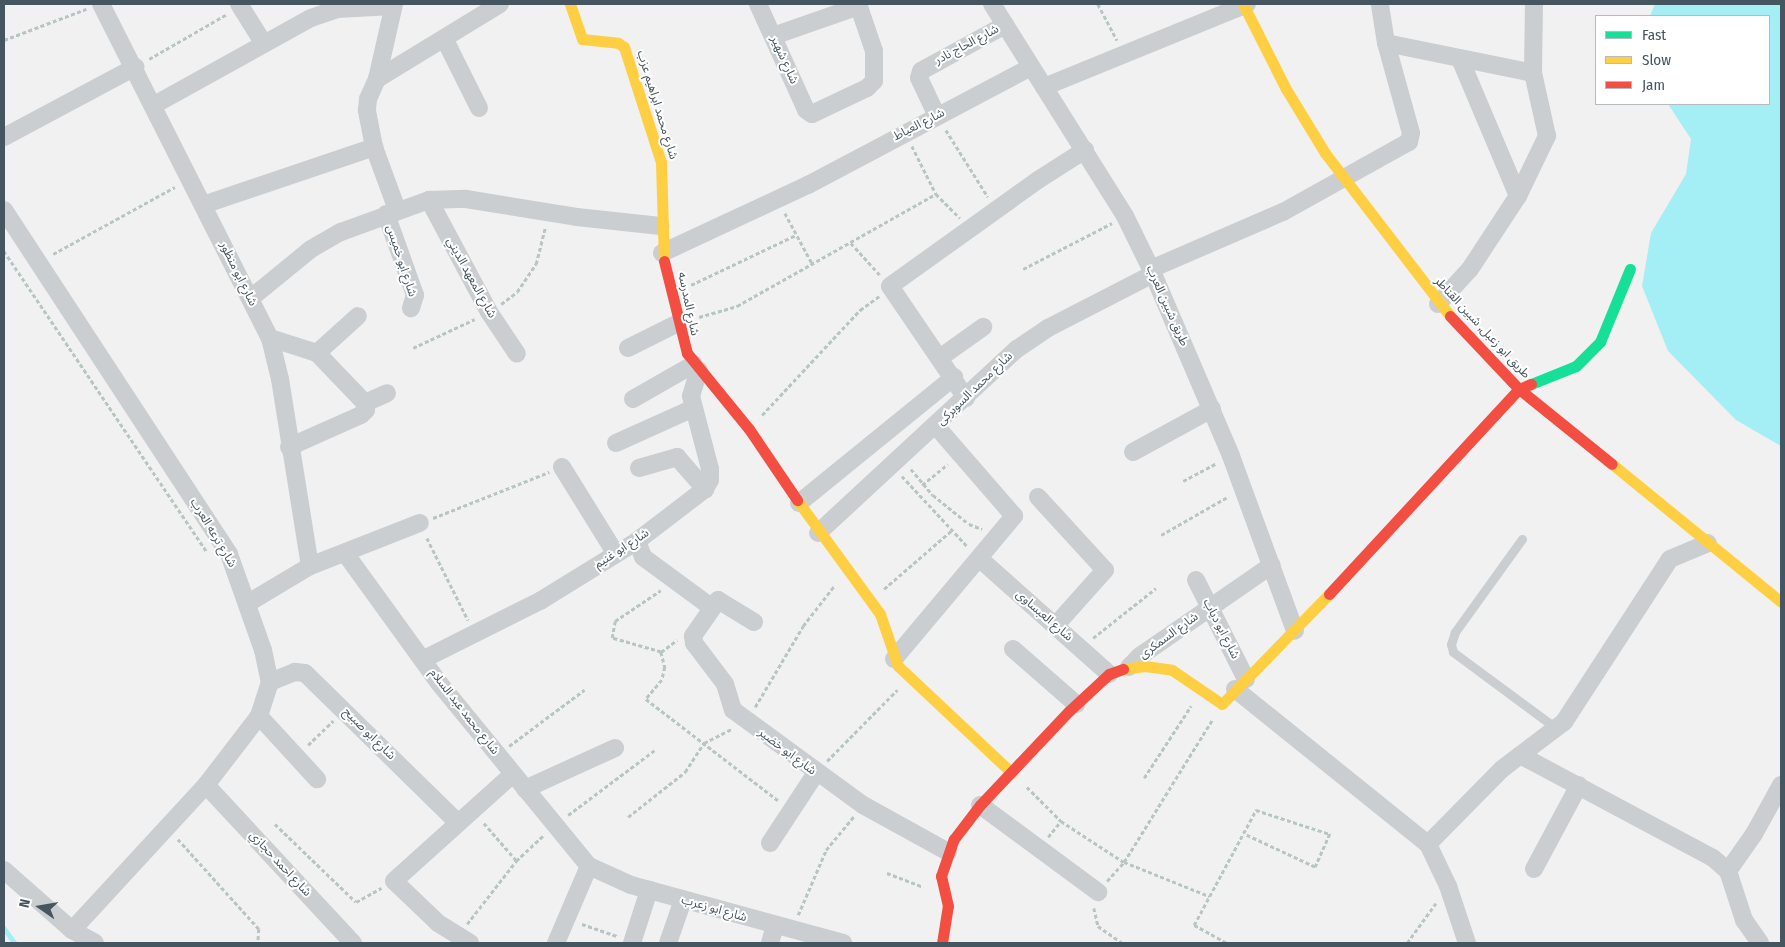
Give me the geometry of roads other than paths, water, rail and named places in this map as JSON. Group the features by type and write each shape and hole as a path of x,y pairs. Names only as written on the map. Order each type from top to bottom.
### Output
{"street":[{"path":"377,79 445,40 500,4"},
{"name":"شارع محمد ابراهيم عزب","path":"570,4 582,39 618,43 624,47 661,162 662,253"},
{"name":"شارع شهير","path":"758,4 806,110 812,114 866,88 874,81 874,52 858,5"},
{"name":"طريق شبين العرب","path":"992,4 1125,216 1152,272 1212,409 1272,565 1295,631"},
{"path":"1044,86 1245,4"},
{"name":"طريق ابو زعبل, شبين القناطر","path":"1245,4 1286,89 1344,179 1438,304 1519,389 1781,602"},
{"path":"1380,4 1386,43 1533,73"},
{"path":"1438,304 1470,269 1518,196 1547,136 1533,73 1534,4"},
{"name":"شارع ابو منظور","path":"96,5 135,67 270,338 277,360 289,447 310,566"},
{"path":"240,5 264,44"},
{"path":"154,104 264,44 307,11 393,5"},
{"name":"شارع ابو خميس","path":"393,5 377,79 370,92 367,110 374,147 415,295 411,308"},
{"path":"773,36 858,5"},
{"name":"شارع الحاج نادر","path":"937,116 919,78 921,71 1005,25"},
{"path":"445,40 479,108"},
{"name":"شارع محمد السوبركى","path":"818,533 898,462 1002,361 1032,338 1152,272 1283,212 1409,142 1411,138 1386,43"},
{"path":"1460,59 1518,196"},
{"path":"4,137 135,67"},
{"name":"شارع العياط","path":"662,253 808,185 905,131 1031,67"},
{"path":"204,205 374,147"},
{"path":"966,398 941,357 890,286 996,209 1085,150"},
{"path":"251,298 311,249 341,232 391,212 429,200 466,199 548,213 661,226"},
{"name":"شارع المعهد الديني","path":"429,200 489,312 517,354"},
{"name":"شارع ترعه العرب","path":"4,210 224,547 234,565 270,682"},
{"name":"شارع المدرسه","path":"662,253 673,293 684,348 696,367 749,429 818,533 846,572 871,601 884,624 894,659"},
{"path":"942,943 947,913 946,896 941,876 948,852 961,827 1076,704 1109,674 1129,667 1159,666 1172,670 1202,688 1222,704 1295,631 1519,389 1576,366 1600,342 1630,269"},
{"path":"317,353 358,316"},
{"path":"628,348 678,323"},
{"path":"941,357 983,327"},
{"path":"270,338 317,353 365,403 366,410 361,415 289,447"},
{"path":"633,399 696,367"},
{"path":"639,468 677,457 705,489 710,480 710,469 691,396 696,367"},
{"path":"799,503 954,377"},
{"path":"365,403 387,393"},
{"path":"616,443 694,408"},
{"path":"1133,452 1212,409"},
{"path":"936,426 959,455 1014,514 1000,536 894,659 909,679 1012,773"},
{"path":"562,467 616,554"},
{"name":"شارع ابو غنيم","path":"424,659 540,601 637,541 705,489"},
{"path":"1038,497 1105,569 1104,574 1055,626"},
{"path":"244,596 310,566 420,523"},
{"path":"637,541 644,557 674,581 715,604 754,622"},
{"path":"1428,844 1520,754 1557,730 1670,559 1708,543"},
{"name":"شارع محمد عبد السلام","path":"345,553 424,659 439,683 498,754 553,826 589,866"},
{"name":"شارع العبساوى","path":"980,559 1109,674"},
{"name":"شارع السمكرى","path":"1129,667 1210,607 1272,565"},
{"name":"شارع ابو دياب","path":"1196,580 1210,607 1241,684"},
{"name":"شارع ابو خضير","path":"715,604 695,631 693,641 725,684 730,706 746,721 863,805 948,852"},
{"path":"1013,649 1076,704"},
{"name":"شارع ابو صبيح","path":"270,682 302,672 344,710 458,823"},
{"path":"75,936 167,827 206,785 259,716 270,682"},
{"path":"1241,684 1428,844 1448,886 1467,943"},
{"path":"259,716 317,779"},
{"path":"525,789 615,748"},
{"path":"1520,754 1713,858 1728,871 1744,920 1760,943"},
{"path":"770,843 816,773"},
{"path":"464,940 437,922 394,881 513,774"},
{"name":"شارع احمد حجازي","path":"206,785 354,943"},
{"path":"1534,869 1580,785"},
{"path":"1728,871 1754,834 1781,785"},
{"path":"980,805 1098,892"},
{"path":"556,943 589,866"},
{"name":"شارع ابو زعرب","path":"589,866 616,880 783,928 843,943"},
{"path":"4,870 75,936 95,943"},
{"path":"632,942 649,890"},
{"path":"668,943 683,900"},
{"path":"770,943 783,928"}],"lane":[{"path":"1522,539 1455,632 1451,644 1453,652 1557,730"}],"water":[{"path":"1655,4 1781,4 1781,446 1736,420 1668,351 1642,286 1651,233 1686,174 1691,139 1669,105 1770,105 1770,15 1650,15"}],"waterway":[{"path":"4,928 15,943"}]}
